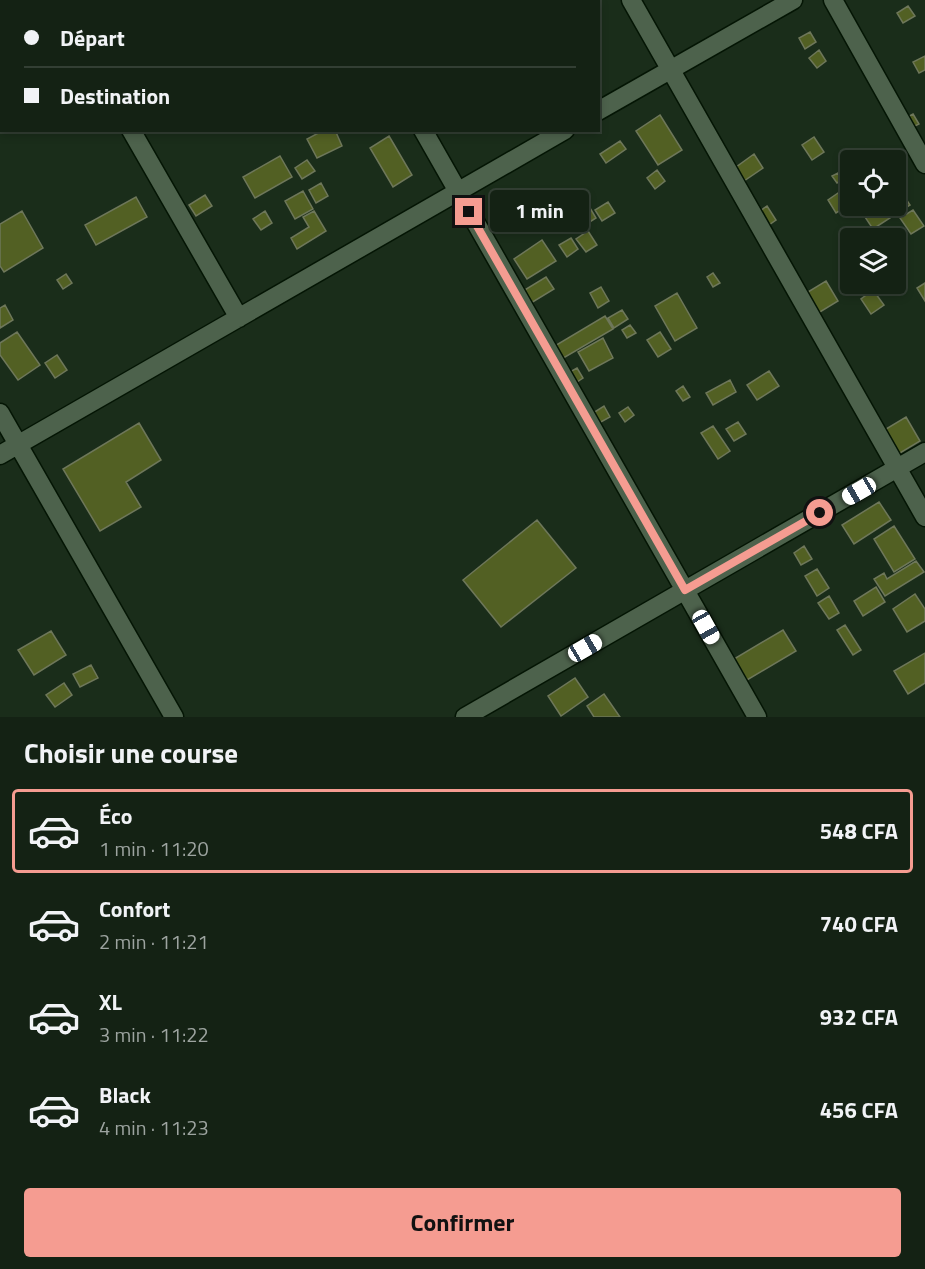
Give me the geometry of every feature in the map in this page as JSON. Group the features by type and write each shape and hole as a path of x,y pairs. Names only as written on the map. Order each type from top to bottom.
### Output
{"street":[{"path":"631,0 925,517"},
{"path":"600,110 793,0"},
{"path":"834,0 923,155"},
{"path":"132,132 239,318"},
{"path":"424,132 757,717"},
{"path":"0,455 562,132"},
{"path":"0,413 174,717"},
{"path":"465,717 925,453"}],"building":[{"path":"908,6 915,16 903,23 897,13"},
{"path":"810,32 816,42 805,49 799,38"},
{"path":"819,50 826,61 817,68 809,58"},
{"path":"925,56 925,70 919,73 913,62"},
{"path":"913,114 919,124 905,131 900,121"},
{"path":"660,115 682,150 658,165 636,131"},
{"path":"320,132 336,132 342,146 317,158 307,139"},
{"path":"389,136 412,175 393,187 370,148"},
{"path":"814,137 824,152 812,160 802,145"},
{"path":"620,141 626,149 606,163 600,154"},
{"path":"754,154 763,168 741,183 732,170"},
{"path":"280,156 292,177 255,198 243,177"},
{"path":"307,160 315,171 302,179 295,168"},
{"path":"657,170 665,181 655,189 647,178"},
{"path":"838,173 840,181 837,183 832,176"},
{"path":"321,183 328,196 316,203 309,190"},
{"path":"303,191 313,209 295,219 285,201"},
{"path":"840,192 840,210 836,213 828,200"},
{"path":"205,195 212,206 196,216 189,205"},
{"path":"136,197 147,217 96,245 85,225"},
{"path":"608,202 615,213 602,221 595,210"},
{"path":"767,206 776,220 766,227 757,213"},
{"path":"590,208 596,218 585,225 579,216"},
{"path":"913,210 924,226 911,234 900,218"},
{"path":"22,211 43,248 4,272 0,266 0,224"},
{"path":"265,211 272,223 261,230 253,219"},
{"path":"314,211 326,231 297,249 291,238 309,227 303,217"},
{"path":"867,216 893,216 875,228 865,217"},
{"path":"588,231 597,245 586,252 576,239"},
{"path":"571,238 578,249 567,257 559,245"},
{"path":"542,240 556,261 527,279 514,259"},
{"path":"713,273 720,283 713,287 707,277"},
{"path":"66,274 72,283 63,289 57,280"},
{"path":"546,277 554,289 531,303 523,291"},
{"path":"826,281 838,301 815,315 803,295"},
{"path":"925,283 925,301 917,288"},
{"path":"601,287 609,301 598,308 590,293"},
{"path":"677,293 697,328 675,341 655,306"},
{"path":"868,294 876,294 884,305 871,314 861,299"},
{"path":"5,305 13,320 0,328 0,308"},
{"path":"622,310 628,319 614,328 608,318"},
{"path":"605,316 613,329 560,360 553,347"},
{"path":"630,325 636,333 627,338 622,330"},
{"path":"17,332 40,365 18,380 0,355 0,343"},
{"path":"660,332 671,349 658,357 647,340"},
{"path":"603,338 613,358 589,371 578,352"},
{"path":"57,355 67,370 55,378 45,363"},
{"path":"577,368 583,378 574,384 568,373"},
{"path":"769,371 779,386 757,400 747,385"},
{"path":"730,380 736,392 713,405 706,393"},
{"path":"683,386 690,397 683,401 676,391"},
{"path":"604,406 610,417 599,423 593,413"},
{"path":"628,407 634,415 625,422 619,413"},
{"path":"906,417 920,441 895,456 881,432"},
{"path":"738,422 746,434 734,441 726,429"},
{"path":"139,423 161,460 126,482 141,507 100,531 63,469"},
{"path":"713,426 730,451 718,459 701,433"},
{"path":"879,502 891,520 854,544 842,525"},
{"path":"537,520 576,568 501,627 463,580"},
{"path":"894,526 915,559 894,572 874,539"},
{"path":"804,546 812,559 801,565 794,553"},
{"path":"916,561 924,572 885,596 874,579 884,573 887,579"},
{"path":"817,569 829,588 817,596 805,576"},
{"path":"876,587 885,602 863,616 854,601"},
{"path":"915,594 925,609 925,621 907,632 893,609"},
{"path":"829,596 839,613 829,619 818,603"},
{"path":"845,625 861,650 853,655 837,630"},
{"path":"783,630 796,651 747,680 734,659"},
{"path":"51,631 66,655 34,675 18,650"},
{"path":"925,653 925,683 908,694 894,671"},
{"path":"91,665 98,678 80,687 73,674"},
{"path":"575,678 588,697 561,716 548,696"},
{"path":"64,683 72,695 55,707 46,695"},
{"path":"604,694 620,717 594,717 587,706"}],"route":[{"path":"469,212 685,590 820,513"}]}
